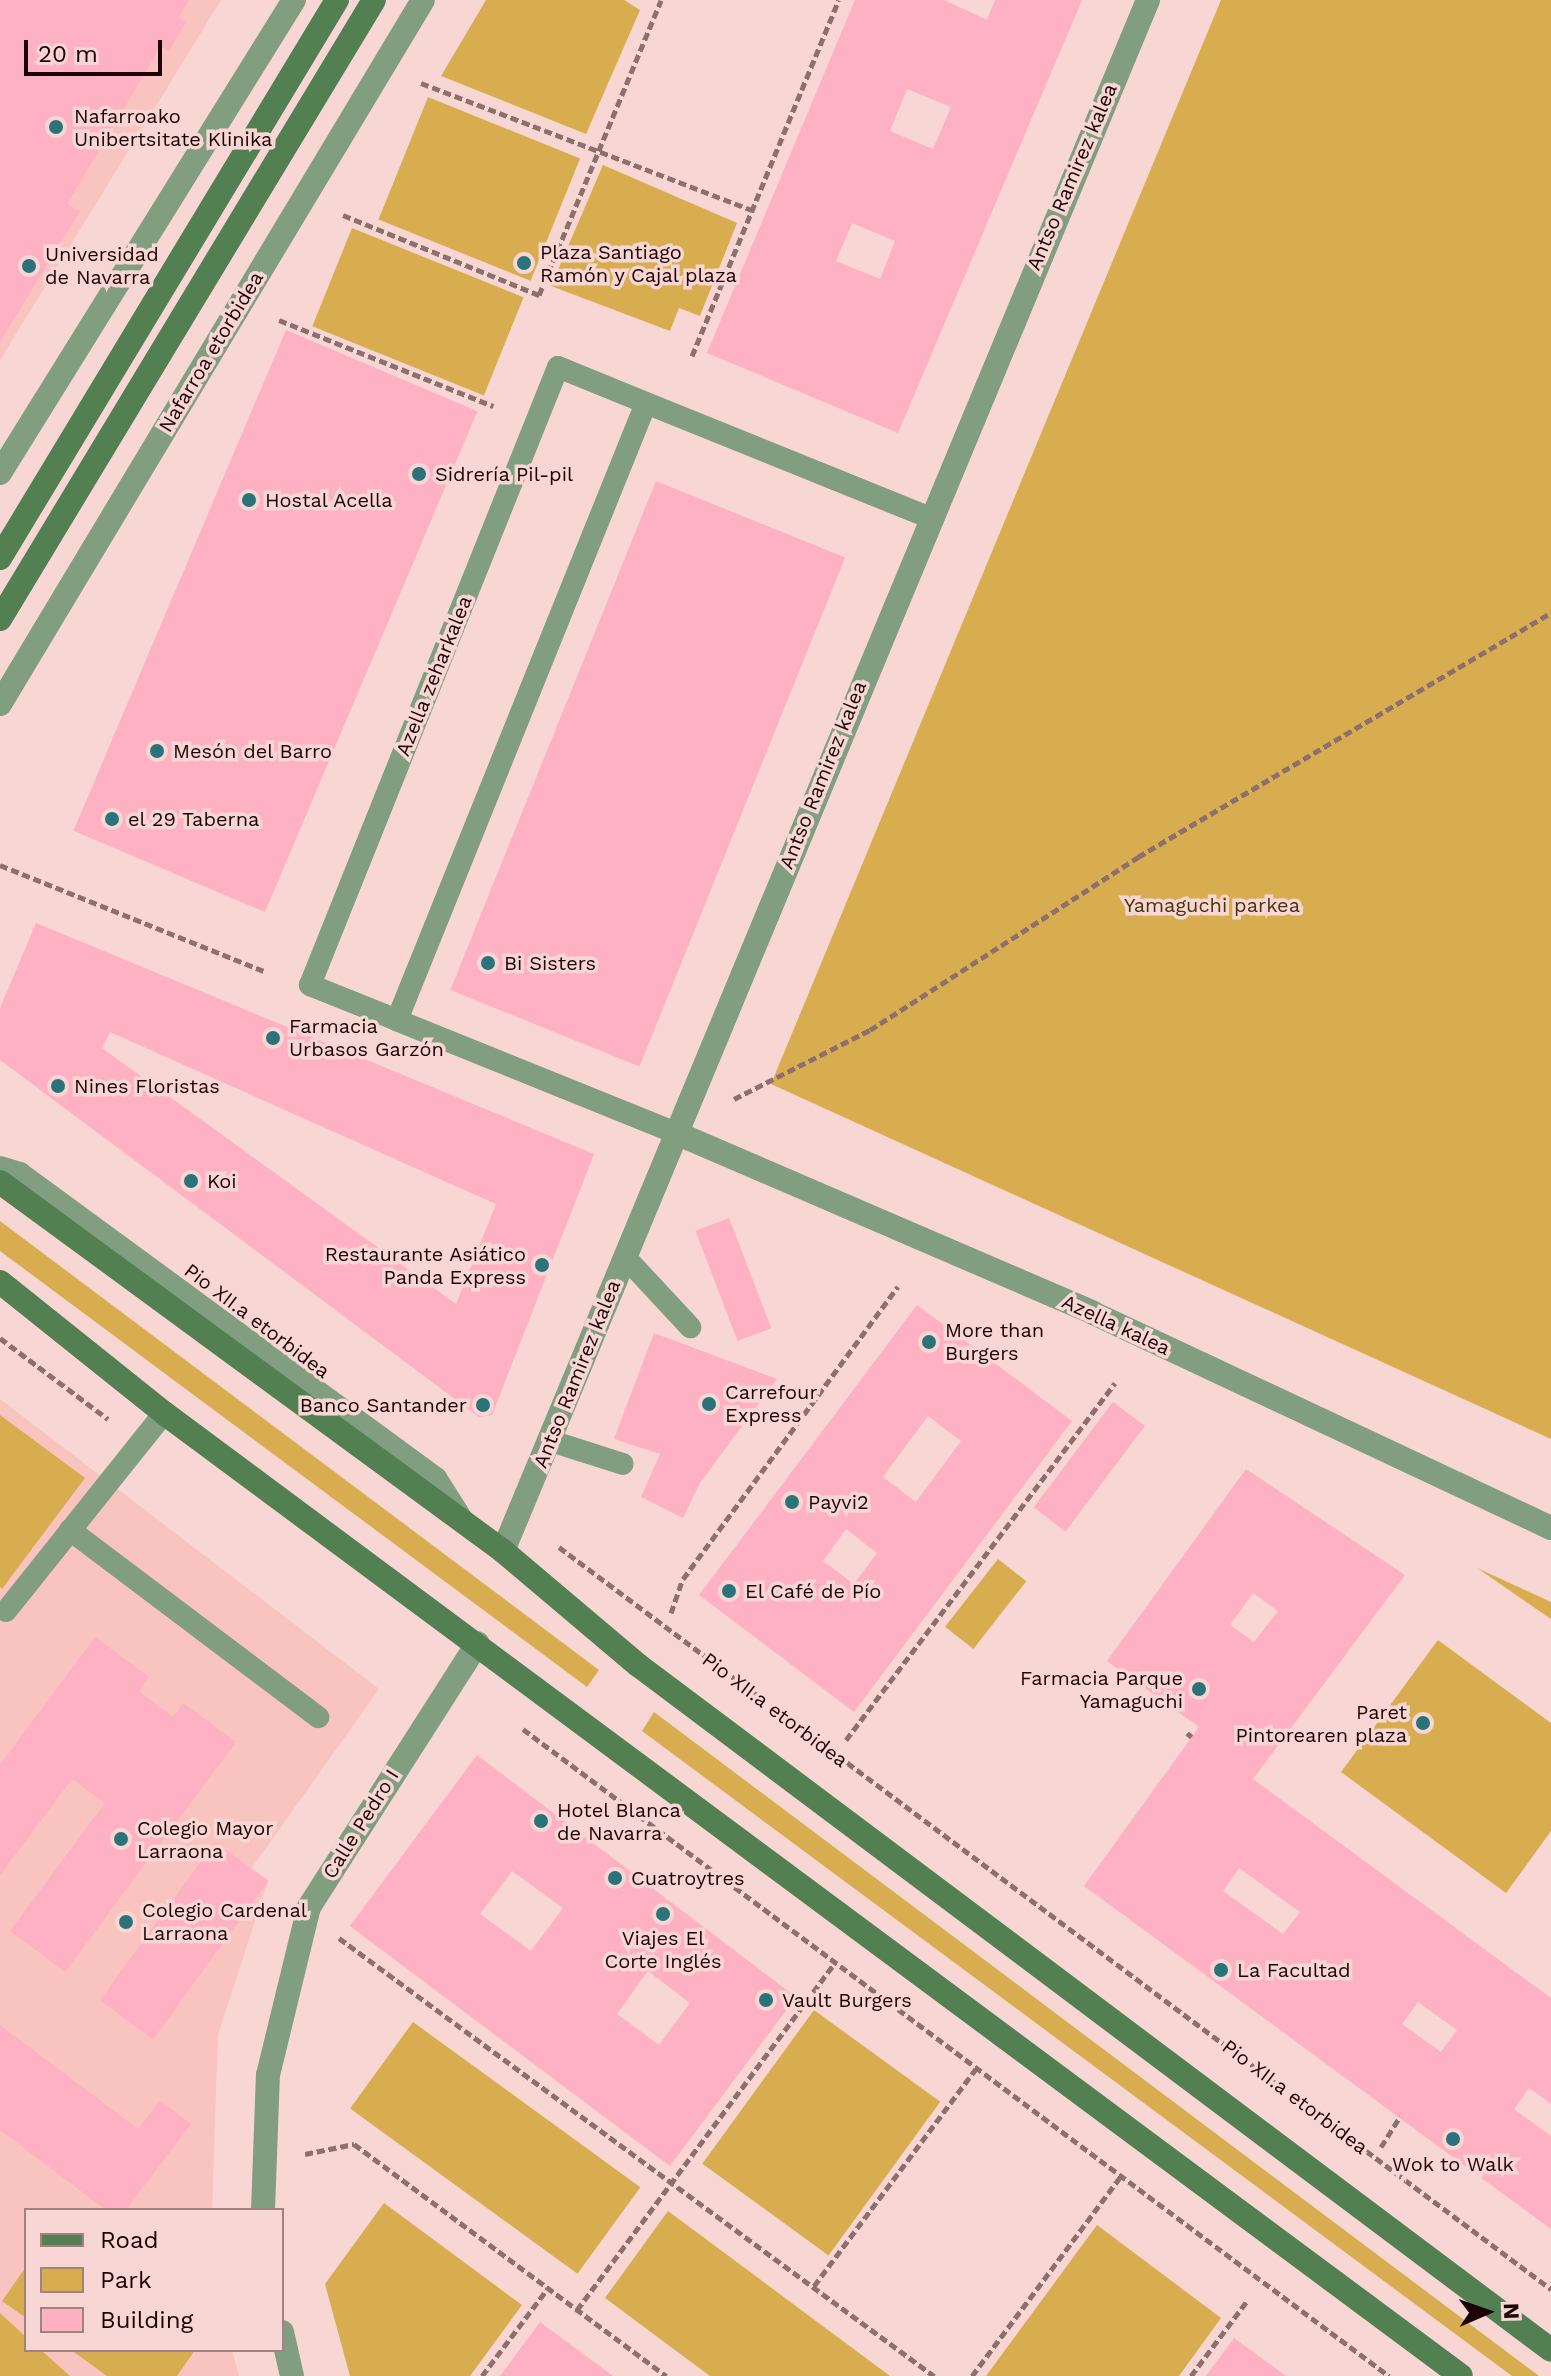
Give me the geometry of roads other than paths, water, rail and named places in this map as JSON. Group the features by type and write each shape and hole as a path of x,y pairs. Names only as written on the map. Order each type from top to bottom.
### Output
{"main road":[{"path":"0,558 337,0"},
{"path":"0,619 374,0"},
{"name":"Pio XII.a etorbidea","path":"0,1182 503,1551 638,1665 1551,2350"},
{"path":"0,1282 164,1413 478,1643 1461,2376"}],"street":[{"path":"0,473 294,0"},
{"name":"Nafarroa etorbidea","path":"0,704 423,0"},
{"name":"Antso Ramirez kalea","path":"503,1551 554,1442 625,1257 928,517 1148,0"},
{"name":"Azella kalea","path":"676,1133 1093,1313 1551,1528"},
{"name":"Calle Pedro I","path":"263,2208 268,2075 309,1907 478,1643"},
{"path":"284,2341 292,2376"}],"lane":[{"name":"Azella zeharkalea","path":"676,1133 310,985 558,367 928,517"},
{"path":"397,1020 646,403"},
{"name":"Pio XII.a etorbidea","path":"0,1167 20,1173 436,1478 465,1524"},
{"path":"625,1257 690,1327"},
{"path":"6,1611 164,1413"},
{"path":"554,1442 623,1464"},
{"path":"70,1530 318,1717"}],"place":[{"name":"Nafarroako Unibertsitate Klinika","path":"56,127"},
{"name":"Plaza Santiago Ramón y Cajal plaza","path":"524,263"},
{"name":"Universidad de Navarra","path":"29,266"},
{"name":"Sidrería Pil-pil","path":"419,474"},
{"name":"Hostal Acella","path":"249,500"},
{"name":"Mesón del Barro","path":"157,751"},
{"name":"el 29 Taberna","path":"112,819"},
{"name":"Bi Sisters","path":"488,963"},
{"name":"Farmacia Urbasos Garzón","path":"273,1038"},
{"name":"Nines Floristas","path":"58,1086"},
{"name":"Koi","path":"191,1181"},
{"name":"Restaurante Asiático Panda Express","path":"542,1265"},
{"name":"More than Burgers","path":"929,1342"},
{"name":"Carrefour Express","path":"709,1404"},
{"name":"Banco Santander","path":"483,1405"},
{"name":"Payvi2","path":"792,1502"},
{"name":"El Café de Pío","path":"729,1591"},
{"name":"Farmacia Parque Yamaguchi","path":"1199,1689"},
{"name":"Paret Pintorearen plaza","path":"1423,1723"},
{"name":"Hotel Blanca de Navarra","path":"541,1821"},
{"name":"Colegio Mayor Larraona","path":"121,1839"},
{"name":"Cuatroytres","path":"615,1878"},
{"name":"Viajes El Corte Inglés","path":"663,1914"},
{"name":"Colegio Cardenal Larraona","path":"126,1922"},
{"name":"La Facultad","path":"1221,1970"},
{"name":"Vault Burgers","path":"766,2000"},
{"name":"Wok to Walk","path":"1453,2139"}],"park label":[{"name":"Yamaguchi parkea","path":"1212,905"}]}
